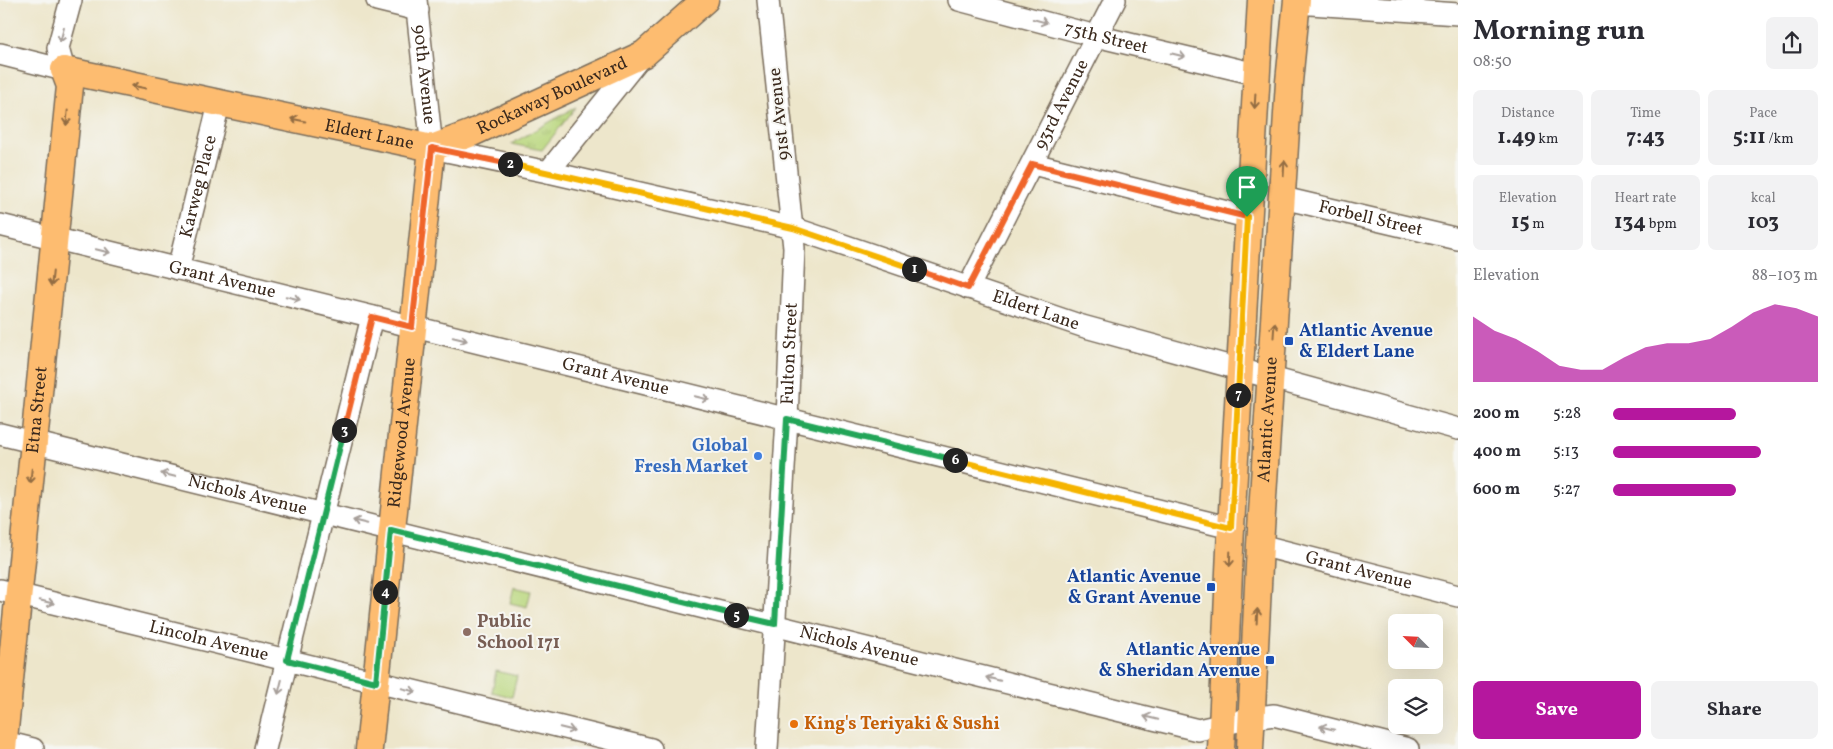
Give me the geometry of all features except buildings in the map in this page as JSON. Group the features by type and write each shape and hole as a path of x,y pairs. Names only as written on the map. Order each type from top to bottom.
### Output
{"main road":[{"name":"Rockaway Boulevard","path":"432,148 472,133 644,54 705,0"},
{"name":"Atlantic Avenue","path":"1222,737 1247,217 1261,0"},
{"name":"Atlantic Avenue","path":"1250,749 1260,545 1289,82 1297,2"},
{"name":"Eldert Lane","path":"64,70 432,148"},
{"name":"Etna Street","path":"2,744 9,592 34,442 56,239 70,86 64,70"},
{"name":"Ridgewood Avenue","path":"368,749 432,148"}],"street":[{"path":"64,70 58,48 71,0"},
{"path":"377,0 417,5"},
{"name":"91st Avenue","path":"768,0 793,228"},
{"name":"75th Street","path":"959,0 1096,36 1256,74"},
{"name":"93rd Avenue","path":"968,288 1115,0"},
{"path":"1297,2 1458,14"},
{"name":"90th Avenue","path":"417,5 432,148"},
{"name":"Eldert Lane","path":"0,54 64,70"},
{"name":"Rockaway Boulevard","path":"548,172 644,54"},
{"name":"Karweg Place","path":"178,269 219,104"},
{"name":"Eldert Lane","path":"432,148 548,172 793,228 1082,326 1458,429"},
{"path":"1032,164 1247,217"},
{"name":"Forbell Street","path":"1283,198 1458,239"},
{"name":"Grant Avenue","path":"0,225 1231,528"},
{"name":"Fulton Street","path":"767,749 787,419 794,248 793,228"},
{"path":"265,749 372,317"},
{"name":"Nichols Avenue","path":"0,434 775,624 1222,737 1252,718 1274,714 1408,749"},
{"name":"Grant Avenue","path":"1260,545 1458,596"},
{"name":"Lincoln Avenue","path":"9,592 651,749"},
{"path":"2,744 34,749"}],"green space":[{"path":"576,107 542,150 511,144"},
{"path":"514,587 531,591 527,607 510,603"},
{"path":"496,671 517,676 512,697 492,692"}],"place":[{"name":"Atlantic Avenue & Eldert Lane","path":"1289,341"},
{"name":"Global Fresh Market","path":"758,456"},
{"name":"Atlantic Avenue & Grant Avenue","path":"1211,587"},
{"name":"Public School 171","path":"467,632"},
{"name":"Atlantic Avenue & Sheridan Avenue","path":"1270,660"},
{"name":"King's Teriyaki & Sushi","path":"794,724"}],"route":[{"path":"432,148 548,172 793,228 968,288 1032,164 1247,217 1231,528 787,419 775,624 391,530 376,682 287,660 372,317 412,327 432,148"}]}
